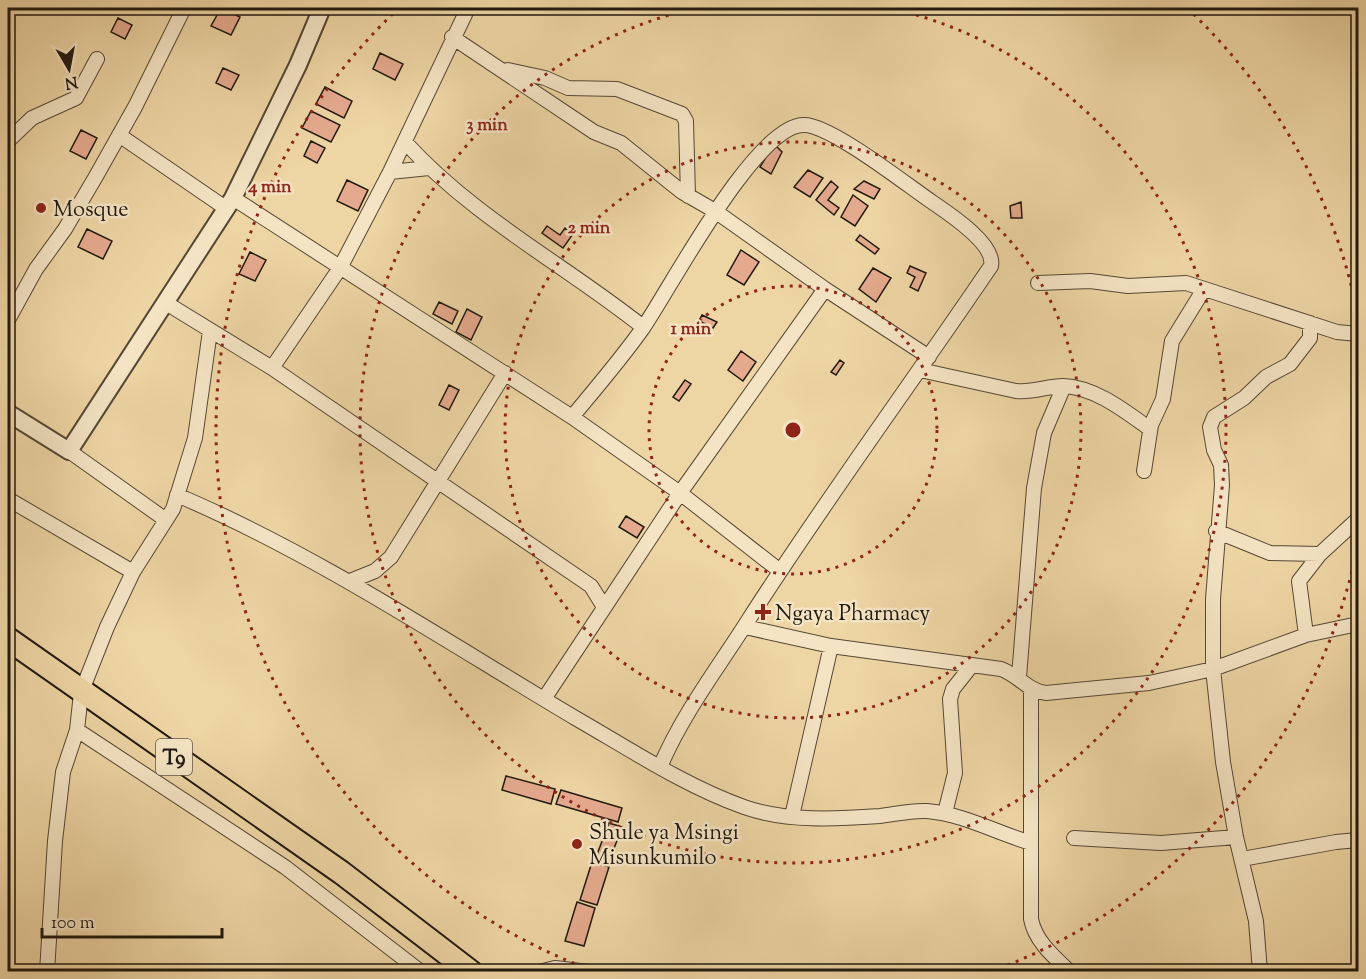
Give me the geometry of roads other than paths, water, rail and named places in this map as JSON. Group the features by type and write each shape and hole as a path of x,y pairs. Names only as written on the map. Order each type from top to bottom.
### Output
{"highway":[{"name":"T9","path":"8,639 81,693 342,873 471,972"}],"street":[{"path":"8,320 119,135 184,8"},
{"path":"69,451 230,203 298,65 322,8"},
{"path":"272,368 340,268 405,142 452,37 468,8"},
{"path":"452,37 594,132 621,143 688,196 716,211 825,290 929,357"},
{"path":"8,141 32,118 76,98 97,59"},
{"path":"500,68 545,78 568,88 617,89 682,114 686,121 688,196"},
{"path":"572,417 643,327 716,211 764,148 789,130 804,125 836,137 955,218 982,242 992,257 991,266 780,571 675,731 660,767"},
{"path":"119,135 340,268 572,417 680,493 780,571"},
{"path":"405,142 429,168 568,275 600,293 643,327"},
{"path":"390,172 429,168"},
{"path":"1038,283 1090,280 1140,286 1162,282 1186,283 1337,332 1359,334"},
{"path":"1144,471 1150,429 1163,399 1172,341 1204,289"},
{"path":"544,699 680,493 825,290"},
{"path":"166,303 272,368 591,586 604,607"},
{"path":"1260,972 1256,921 1236,837 1223,762 1213,669 1216,531 1222,485 1221,465 1210,434 1214,417 1244,398 1266,377 1290,364 1310,338 1310,323"},
{"path":"47,972 55,842 63,772 77,730 81,693 107,627 133,572 166,520 177,495 195,438 210,331"},
{"path":"920,370 1029,393 1064,386 1112,402 1150,429"},
{"path":"350,581 375,571 391,557 505,373"},
{"path":"1019,677 1034,488 1044,433 1064,386"},
{"path":"8,413 69,451 166,520"},
{"path":"177,495 265,535 350,581 544,699 710,794 747,808 792,816 838,819 925,811 945,813 1031,843"},
{"path":"8,499 133,572"},
{"path":"1306,635 1299,581 1320,554 1359,519"},
{"path":"1216,531 1270,553 1320,554"},
{"path":"591,586 619,586"},
{"path":"745,627 831,646 1001,669 1019,677 1030,689 1046,693 1149,683 1213,669 1306,635 1359,624"},
{"path":"792,816 831,646"},
{"path":"945,813 955,773 950,699 953,689 972,665"},
{"path":"1030,689 1033,930 1050,953 1070,972"},
{"path":"77,730 285,867 421,972"},
{"path":"1074,838 1114,838 1161,843 1236,837"},
{"path":"1242,859 1359,840"},
{"path":"539,972 555,968 589,972"}],"place":[{"name":"Mosque","path":"41,208"},
{"name":"Ngaya Pharmacy","path":"763,612"},
{"name":"Shule ya Msingi Misunkumilo","path":"577,844"}]}
